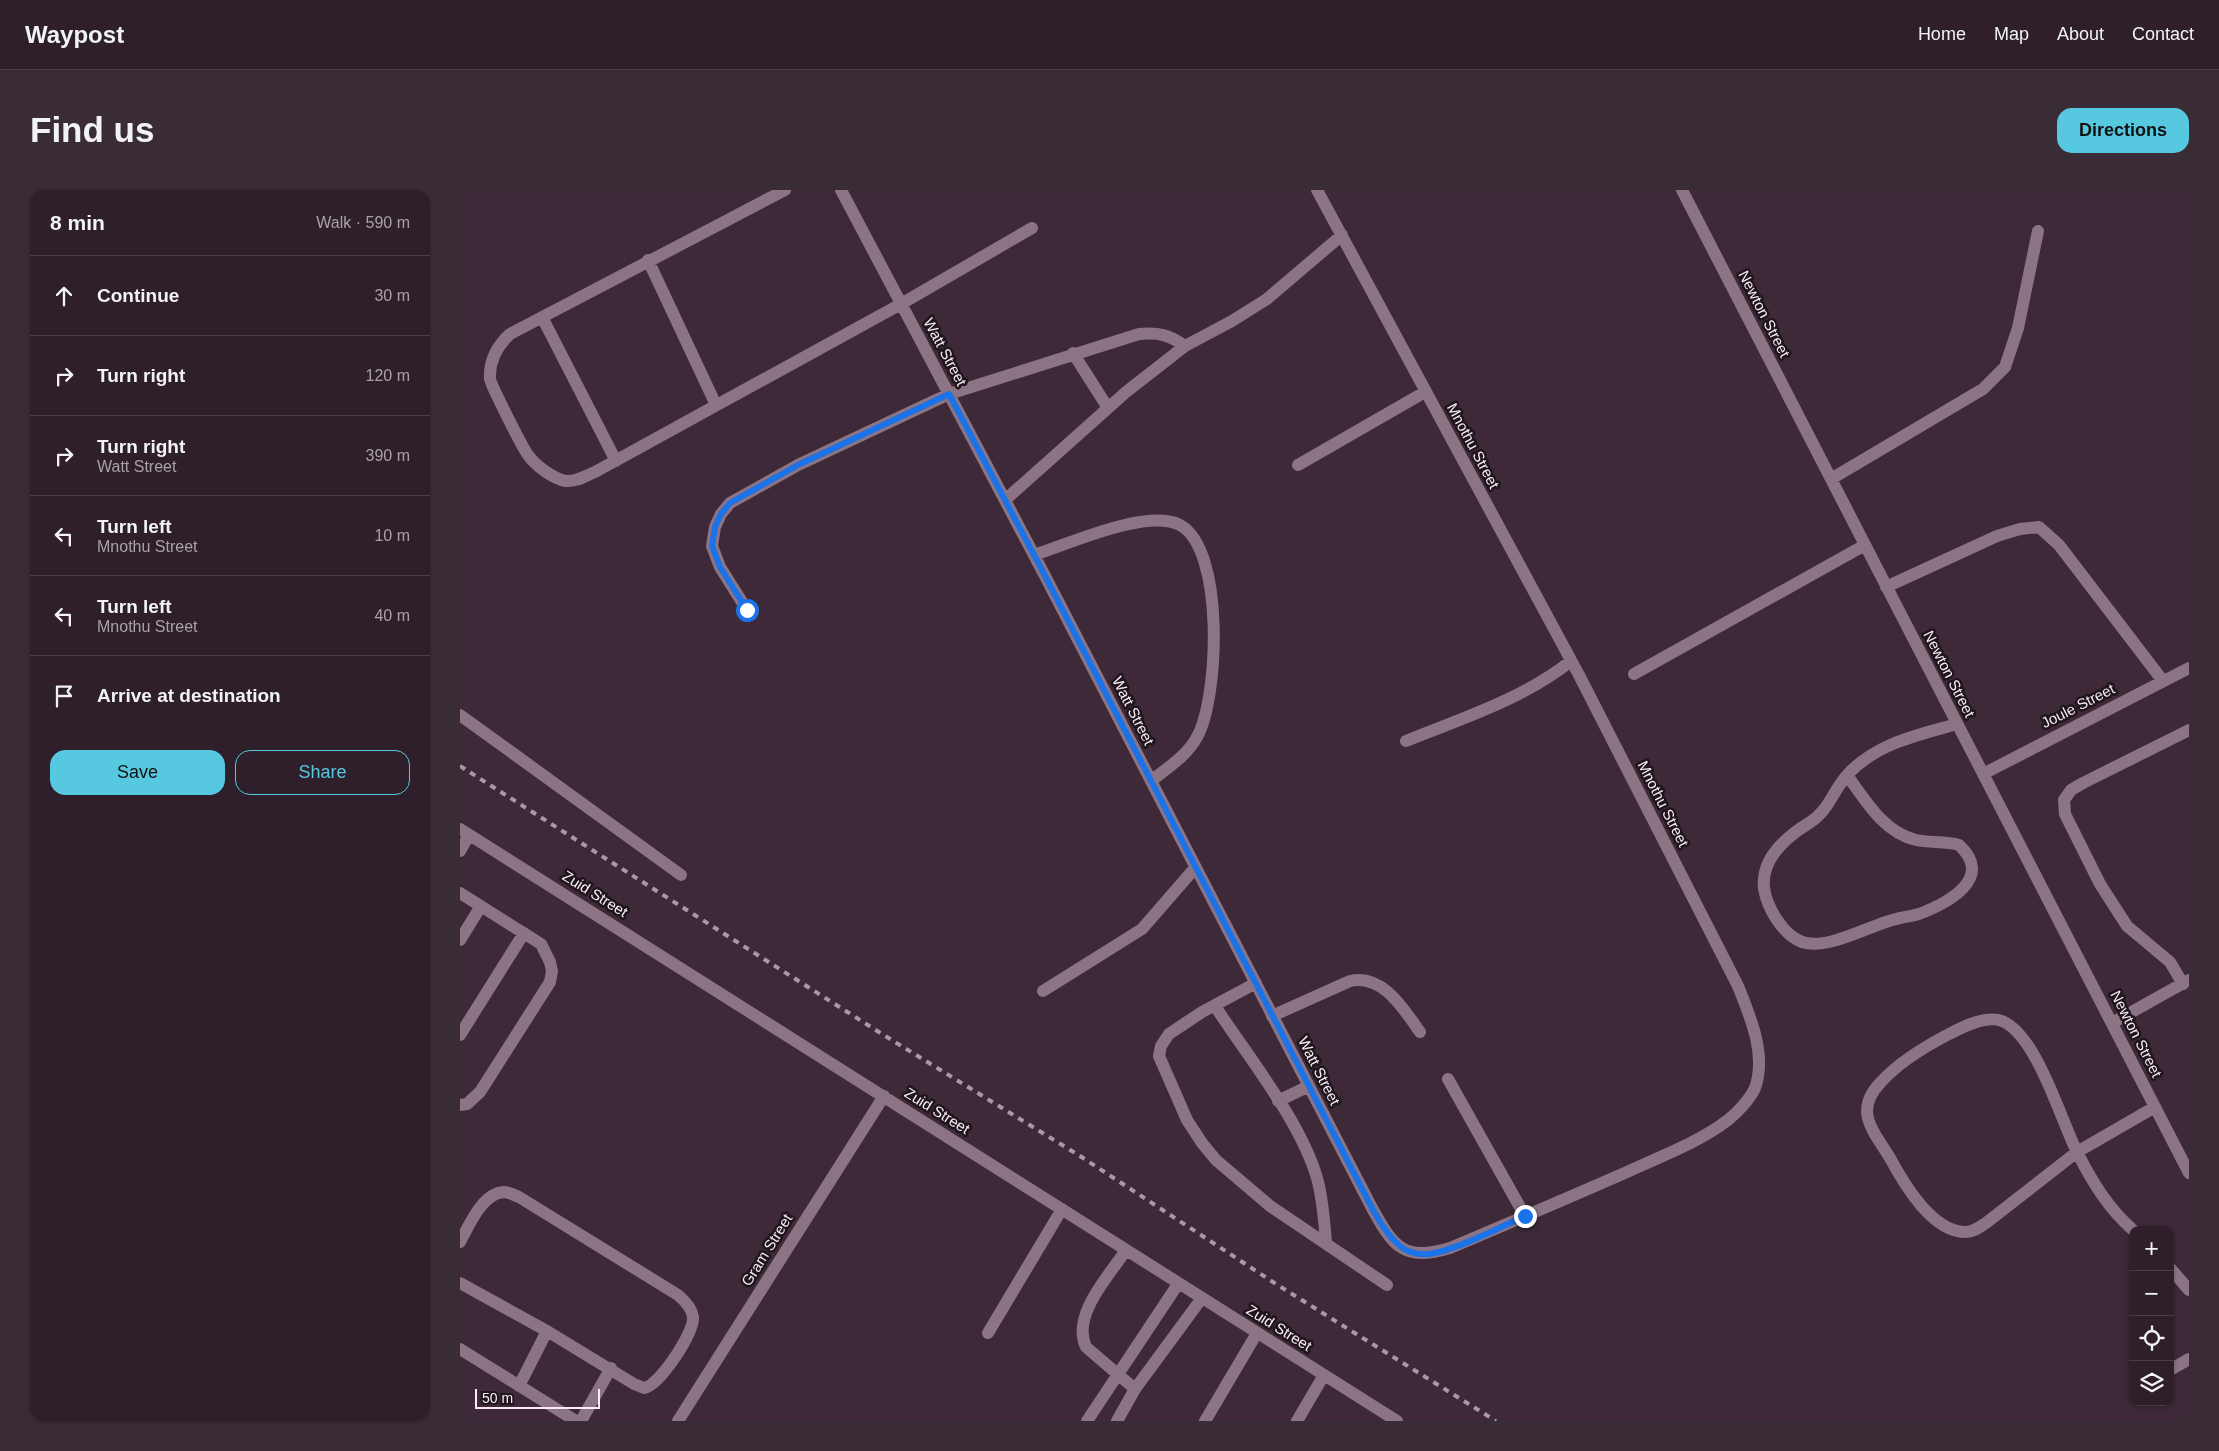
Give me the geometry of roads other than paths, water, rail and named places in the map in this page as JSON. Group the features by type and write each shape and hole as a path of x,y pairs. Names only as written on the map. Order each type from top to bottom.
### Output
{"street":[{"path":"784,190 648,260 510,334 502,341 495,352 491,366 490,381 528,455 540,467 564,481 577,480 616,461 901,304 1032,228"},
{"name":"Watt Street","path":"841,190 1034,555 1372,1208 1387,1232 1399,1245"},
{"name":"Mnothu Street","path":"1318,190 1425,392 1572,661 1738,986 1754,1028 1759,1062 1759,1076 1754,1090 1744,1104 1729,1119 1701,1138 1450,1248 1430,1254 1415,1254 1399,1245"},
{"name":"Newton Street","path":"1682,190 2189,1173"},
{"path":"1831,480 1983,390 2005,368 2018,328 2038,231"},
{"path":"1005,500 1108,408 1186,346 1232,321 1267,298 1342,235"},
{"path":"648,260 716,405"},
{"path":"542,317 616,461"},
{"path":"747,610 720,567 712,546 715,527 721,514 730,503 798,465 949,394 1120,338 1145,333 1161,333 1171,336 1186,346"},
{"path":"1073,353 1108,408"},
{"path":"1298,464 1425,392"},
{"path":"1034,555 1134,522 1160,520 1180,526 1195,538 1206,560 1212,601 1214,655 1211,692 1206,717 1198,737 1187,752 1151,781"},
{"path":"1886,588 1997,536 2020,528 2039,527 2059,545 2163,681"},
{"path":"1634,674 1865,546"},
{"path":"1406,741 1509,699 1547,679 1572,661"},
{"name":"Joule Street","path":"1983,774 2189,668"},
{"path":"460,715 681,875"},
{"path":"1848,774 1864,799 1892,830 1907,838 1959,845 1973,868 1971,878 1966,886 1933,908 1835,940 1815,944 1802,942 1782,926 1772,912 1766,898 1765,874 1774,852 1785,840 1819,816 1848,774 1866,758 1879,749 1897,742 1957,724"},
{"path":"2112,1023 2186,982 2170,962 2126,926 2100,884 2075,834 2066,814 2064,800 2071,790 2083,783 2189,730"},
{"path":"460,851 465,832"},
{"name":"Zuid Street","path":"465,832 1397,1421"},
{"path":"1043,991 1142,929 1195,868"},
{"path":"460,893 541,944 547,953 552,971 550,982 480,1092 467,1104 460,1105"},
{"path":"460,940 481,906"},
{"path":"460,1035 524,933"},
{"path":"1272,1016 1350,981 1360,979 1372,981 1386,990 1420,1032"},
{"path":"1256,983 1202,1012 1169,1034 1161,1046 1159,1056 1187,1120 1216,1160 1270,1206 1387,1284"},
{"path":"1215,1006 1292,1124 1316,1176 1321,1196 1326,1242"},
{"path":"2129,1226 2117,1216 2100,1195 2077,1152 2033,1052 2019,1034 2000,1020 1988,1020 1970,1025 1928,1045 1889,1073 1874,1089 1866,1105 1868,1120 1904,1183 1925,1210 1940,1224 1966,1232 1974,1231 1986,1223 2077,1152 2155,1107"},
{"path":"1448,1079 1525,1216"},
{"path":"1278,1101 1309,1086"},
{"name":"Gram Street","path":"678,1421 884,1096"},
{"path":"460,1242 477,1212 486,1201 495,1194 505,1192 519,1197 678,1295 686,1302 694,1318 692,1328 662,1375 655,1383 648,1387 639,1387 611,1368 460,1283"},
{"path":"988,1333 1062,1210"},
{"path":"1126,1250 1087,1309 1082,1327 1082,1338 1086,1347 1136,1389"},
{"path":"2173,1271 2189,1290"},
{"path":"1087,1421 1178,1284"},
{"path":"1117,1421 1136,1389 1202,1298"},
{"path":"519,1386 547,1331"},
{"path":"1205,1421 1257,1333"},
{"path":"460,1349 576,1421"},
{"path":"2174,1368 2189,1360"},
{"path":"581,1421 611,1368"},
{"path":"1297,1421 1324,1376"}],"railway":[{"path":"460,766 882,1034 1080,1156 1276,1284 1496,1421"}]}
